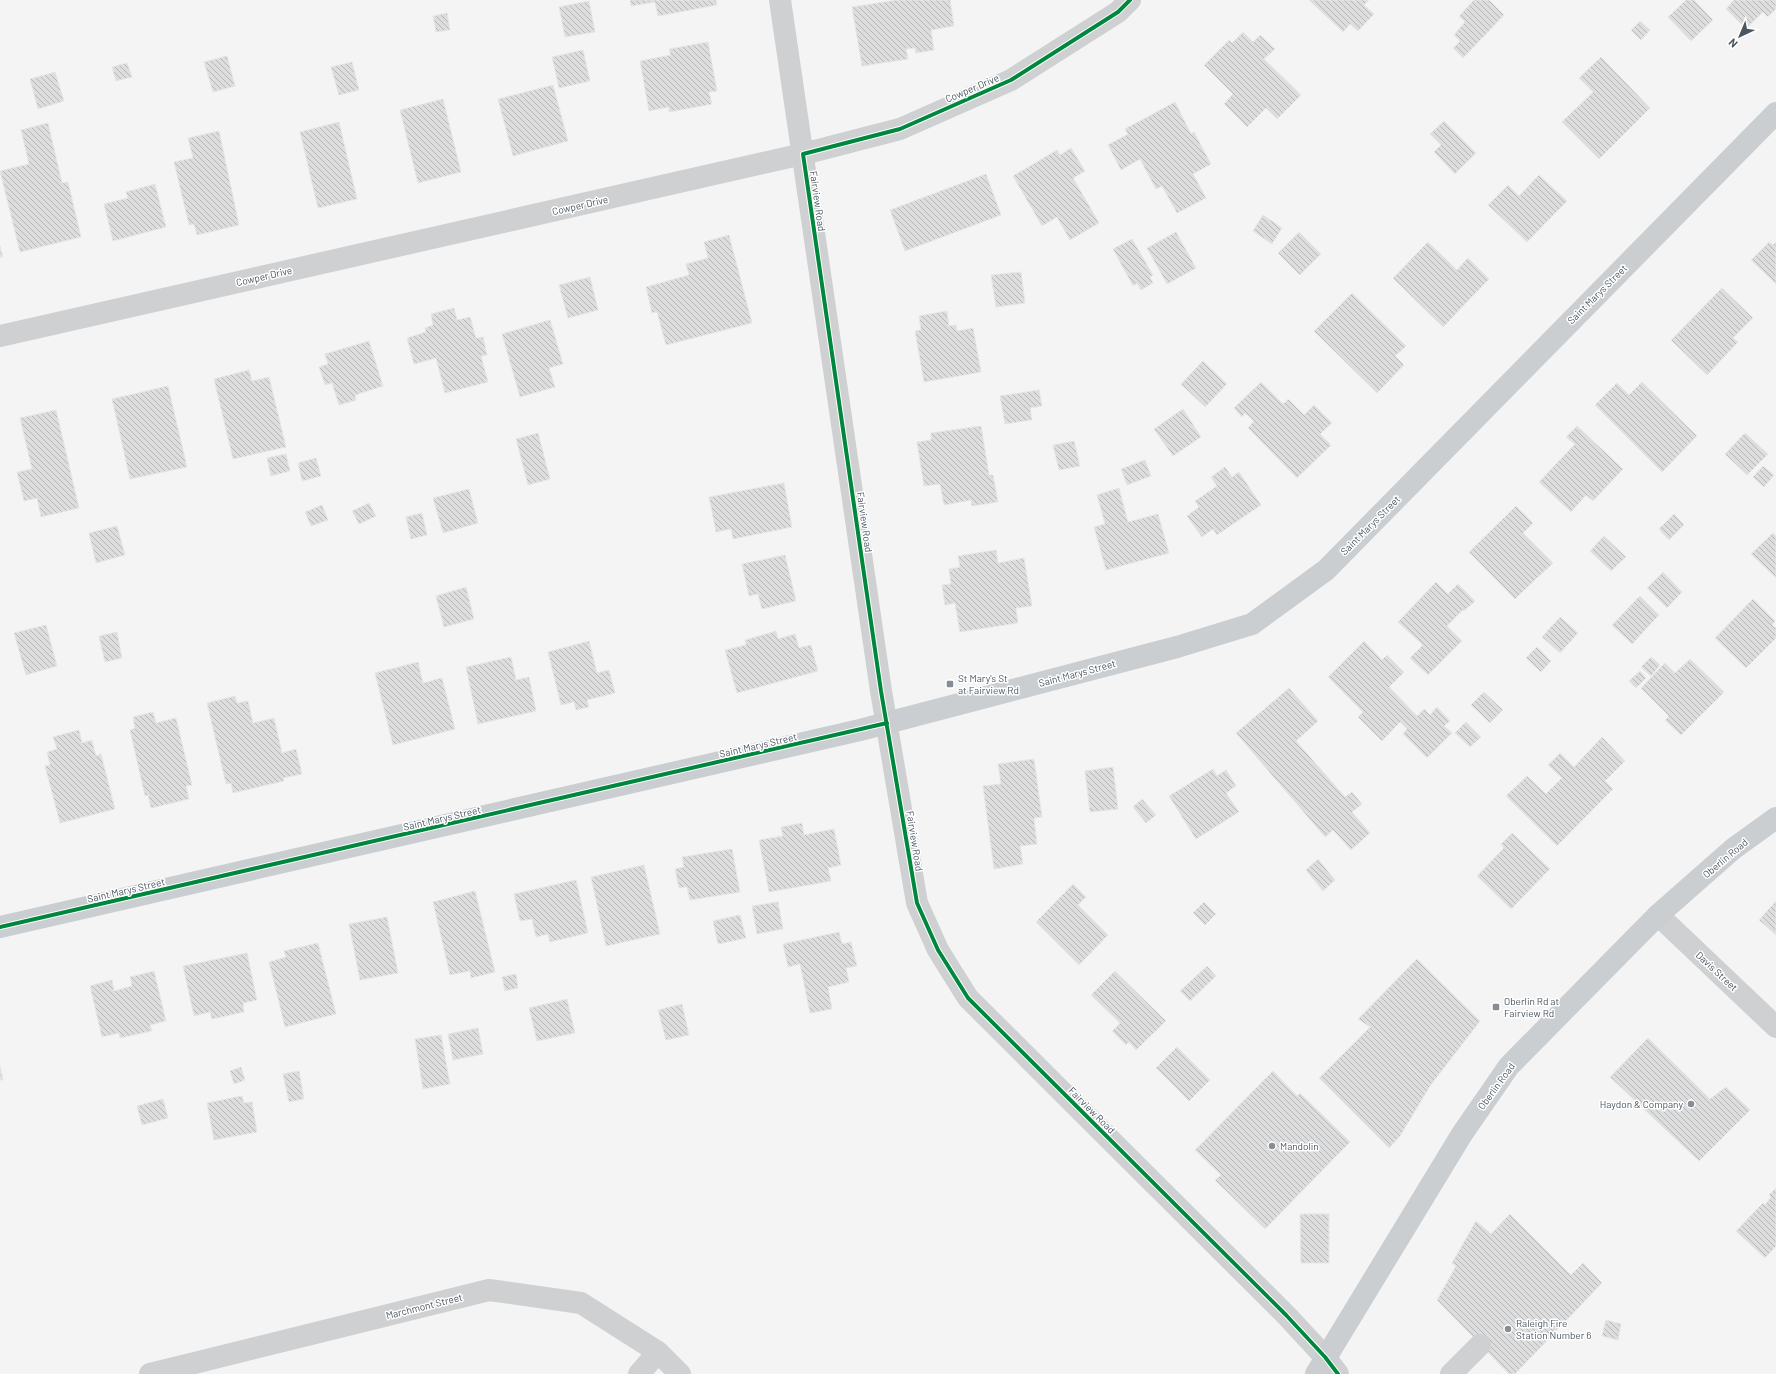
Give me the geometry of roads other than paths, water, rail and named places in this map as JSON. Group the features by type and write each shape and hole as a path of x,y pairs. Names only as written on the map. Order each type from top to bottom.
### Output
{"main road":[{"name":"Saint Marys Street","path":"0,927 887,723 1177,647 1252,624 1326,570 1776,113"},
{"name":"Oberlin Road","path":"1326,1368 1462,1134 1508,1066 1658,915 1733,849 1776,818"}],"street":[{"name":"Fairview Road","path":"780,0 881,691 917,903 938,950 968,998 1286,1315 1326,1368"},
{"name":"Cowper Drive","path":"0,336 803,154 900,128 1011,80 1118,12 1130,0"},
{"name":"Davis Street","path":"1658,915 1776,1027"},
{"name":"Marchmont Street","path":"150,1374 489,1290 581,1302 658,1352 680,1374"},
{"path":"1451,1374 1480,1344"},
{"path":"640,1374 658,1352"}],"place":[{"name":"St Mary's St at Fairview Rd","path":"950,684"},
{"name":"Oberlin Rd at Fairview Rd","path":"1496,1007"},
{"name":"Haydon & Company","path":"1691,1104"},
{"name":"Mandolin","path":"1272,1146"},
{"name":"Raleigh Fire Station Number 6","path":"1508,1329"}]}
